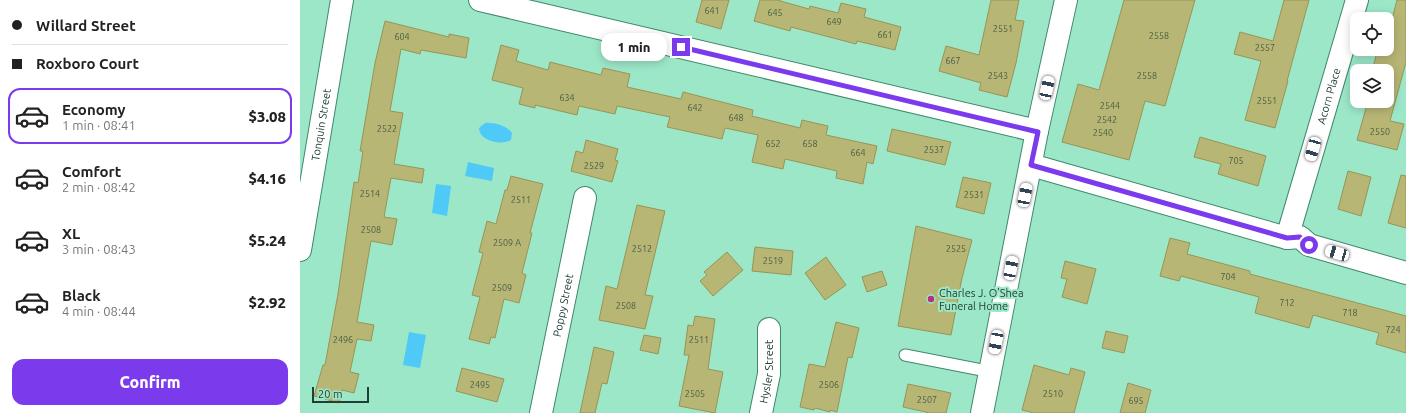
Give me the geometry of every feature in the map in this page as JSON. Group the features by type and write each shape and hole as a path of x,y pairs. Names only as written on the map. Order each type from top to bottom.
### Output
{"street":[{"name":"Tonquin Street","path":"300,250 342,0"},
{"path":"480,0 1038,132"},
{"path":"982,413 993,372 1031,165 1066,0"},
{"name":"Acorn Place","path":"1287,238 1357,0"},
{"path":"1031,165 1287,238 1300,237 1309,245 1406,273"},
{"name":"Poppy Street","path":"541,413 585,198"},
{"name":"Hysler Street","path":"761,413 770,374 769,329"}],"lane":[{"path":"905,355 993,372"}],"water":[{"path":"485,123 504,126 512,133 511,140 507,142 497,142 487,139 480,132 479,128"},
{"path":"468,162 494,168 492,181 465,176"},
{"path":"436,184 451,186 447,216 432,213"},
{"path":"409,332 426,335 420,368 403,365"}],"building":[{"path":"702,0 729,0 721,29 696,22"},
{"path":"760,0 777,0 809,9 810,6 838,13 841,3 866,9 864,17 901,27 895,50 857,41 856,44 791,27 790,31 754,21"},
{"path":"991,0 1019,0 1015,20 1024,21 1016,63 1007,97 979,90 981,83 939,71 946,46 979,55"},
{"path":"1124,0 1195,0 1165,106 1145,101 1129,160 1062,142 1078,84 1099,90"},
{"path":"1284,0 1309,0 1275,128 1245,120 1261,61 1234,54 1240,32 1273,41"},
{"path":"1397,0 1406,0 1406,62 1394,106 1394,64 1374,64 1376,56 1394,56 1394,12"},
{"path":"385,21 449,37 449,34 469,38 466,58 421,50 420,54 401,49 390,111 403,113 394,164 424,169 422,183 391,178 384,217 397,219 392,245 371,241 357,322 374,325 371,341 357,339 350,372 359,374 354,393 342,390 339,403 314,396 323,365 325,365 338,294 354,182 358,183 363,151 360,151 375,63"},
{"path":"501,45 519,50 516,61 548,70 550,62 601,75 603,68 630,74 627,87 681,99 683,92 753,110 752,116 800,128 802,120 828,126 826,135 877,146 873,164 867,162 863,184 836,178 837,171 785,159 783,169 752,162 758,135 725,128 722,139 667,127 670,117 617,106 615,114 579,106 577,115 535,105 535,108 519,104 523,88 492,80"},
{"path":"1366,108 1394,108 1390,121 1404,124 1397,150 1357,140"},
{"path":"892,129 951,142 945,165 887,151"},
{"path":"1200,137 1266,156 1258,186 1218,174 1221,164 1194,157"},
{"path":"586,140 618,149 615,160 618,161 612,182 571,171 576,151 583,153"},
{"path":"1348,171 1371,177 1361,216 1338,209"},
{"path":"1401,175 1406,176 1406,228 1388,223"},
{"path":"511,176 543,184 530,233 532,233 522,273 526,275 519,303 504,299 495,338 491,337 489,344 469,339 480,297 472,295 483,253 479,252 487,221 496,224 505,190 507,190"},
{"path":"963,177 991,183 984,214 956,207"},
{"path":"637,205 665,211 645,295 653,296 645,329 599,320 606,286 617,289"},
{"name":"Charles J. O’Shea Funeral Home","path":"916,226 972,240 962,278 951,335 898,326"},
{"path":"1170,238 1190,243 1187,254 1250,271 1250,274 1406,316 1406,353 1376,344 1379,333 1313,315 1309,328 1255,313 1259,297 1181,276 1179,281 1160,276"},
{"path":"755,247 793,251 791,275 752,271"},
{"path":"727,252 743,270 713,296 700,281 707,275 704,272"},
{"path":"826,257 846,285 825,300 805,273"},
{"path":"1065,261 1096,269 1087,304 1062,297 1067,279 1061,278"},
{"path":"882,271 887,285 867,292 862,277"},
{"path":"695,316 715,319 708,369 723,372 715,413 679,406 689,355 684,355 688,325 693,326"},
{"path":"836,322 859,328 852,358 848,357 837,412 800,407 809,364 825,367"},
{"path":"1106,331 1128,336 1124,353 1102,348"},
{"path":"644,335 661,338 658,354 640,350"},
{"path":"594,347 614,352 607,384 602,383 595,413 580,413"},
{"path":"1034,365 1069,375 1071,368 1085,372 1074,413 1034,413 1022,410"},
{"path":"462,368 504,379 497,402 456,391"},
{"path":"1128,383 1151,390 1145,413 1120,413"},
{"path":"908,384 951,393 946,413 930,413 903,407"}],"place":[{"name":"Charles J. O’Shea Funeral Home","path":"931,299"}],"route":[{"path":"681,47 1038,132 1031,165 1287,238 1300,237 1309,245"}]}
